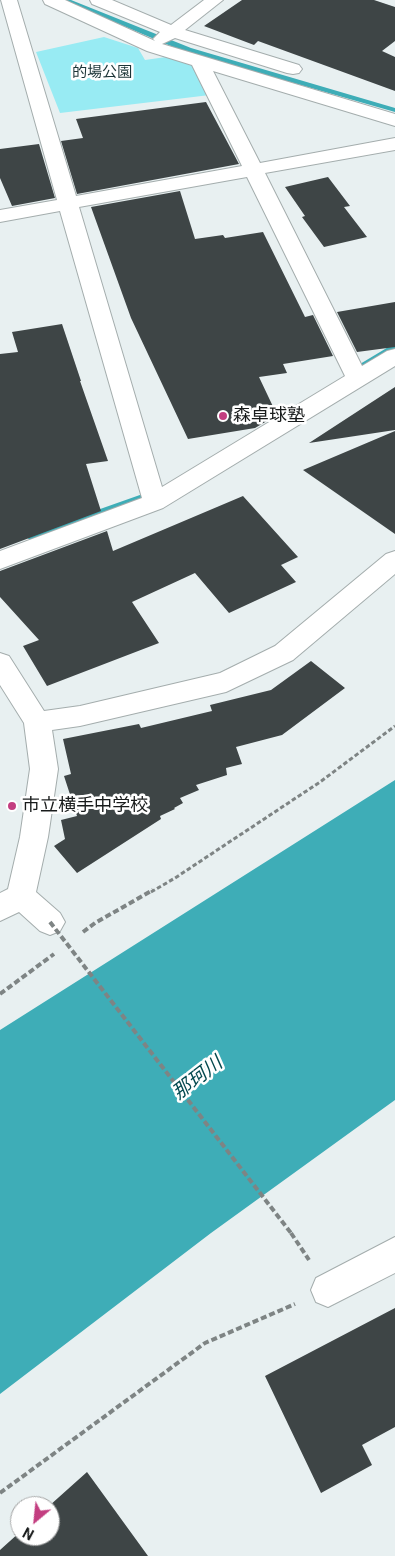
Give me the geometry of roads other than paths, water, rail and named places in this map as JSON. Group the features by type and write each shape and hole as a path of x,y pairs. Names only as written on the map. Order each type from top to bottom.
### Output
{"street":[{"path":"9,0 155,502"},
{"path":"51,0 153,47 395,120"},
{"path":"98,0 171,31 311,74"},
{"path":"153,47 171,31 215,0"},
{"path":"199,60 357,378"},
{"path":"0,216 395,144"},
{"path":"0,560 155,502 395,356"},
{"path":"37,722 80,716 226,682 284,653 395,560"},
{"path":"0,663 37,722 44,770 34,837 10,902 50,922"},
{"path":"328,1290 395,1254"}],"water":[{"name":"那珂川","path":"395,780 395,1100 211,1233 0,1394 0,1030"}],"waterway":[{"path":"65,0 188,50 395,110"},
{"path":"349,373 395,346"},
{"path":"30,536 55,529 154,493"}],"place":[{"name":"森卓球塾","path":"223,416"},
{"name":"市立横手中学校","path":"12,806"}],"park label":[{"name":"的場公園","path":"102,73"}]}
